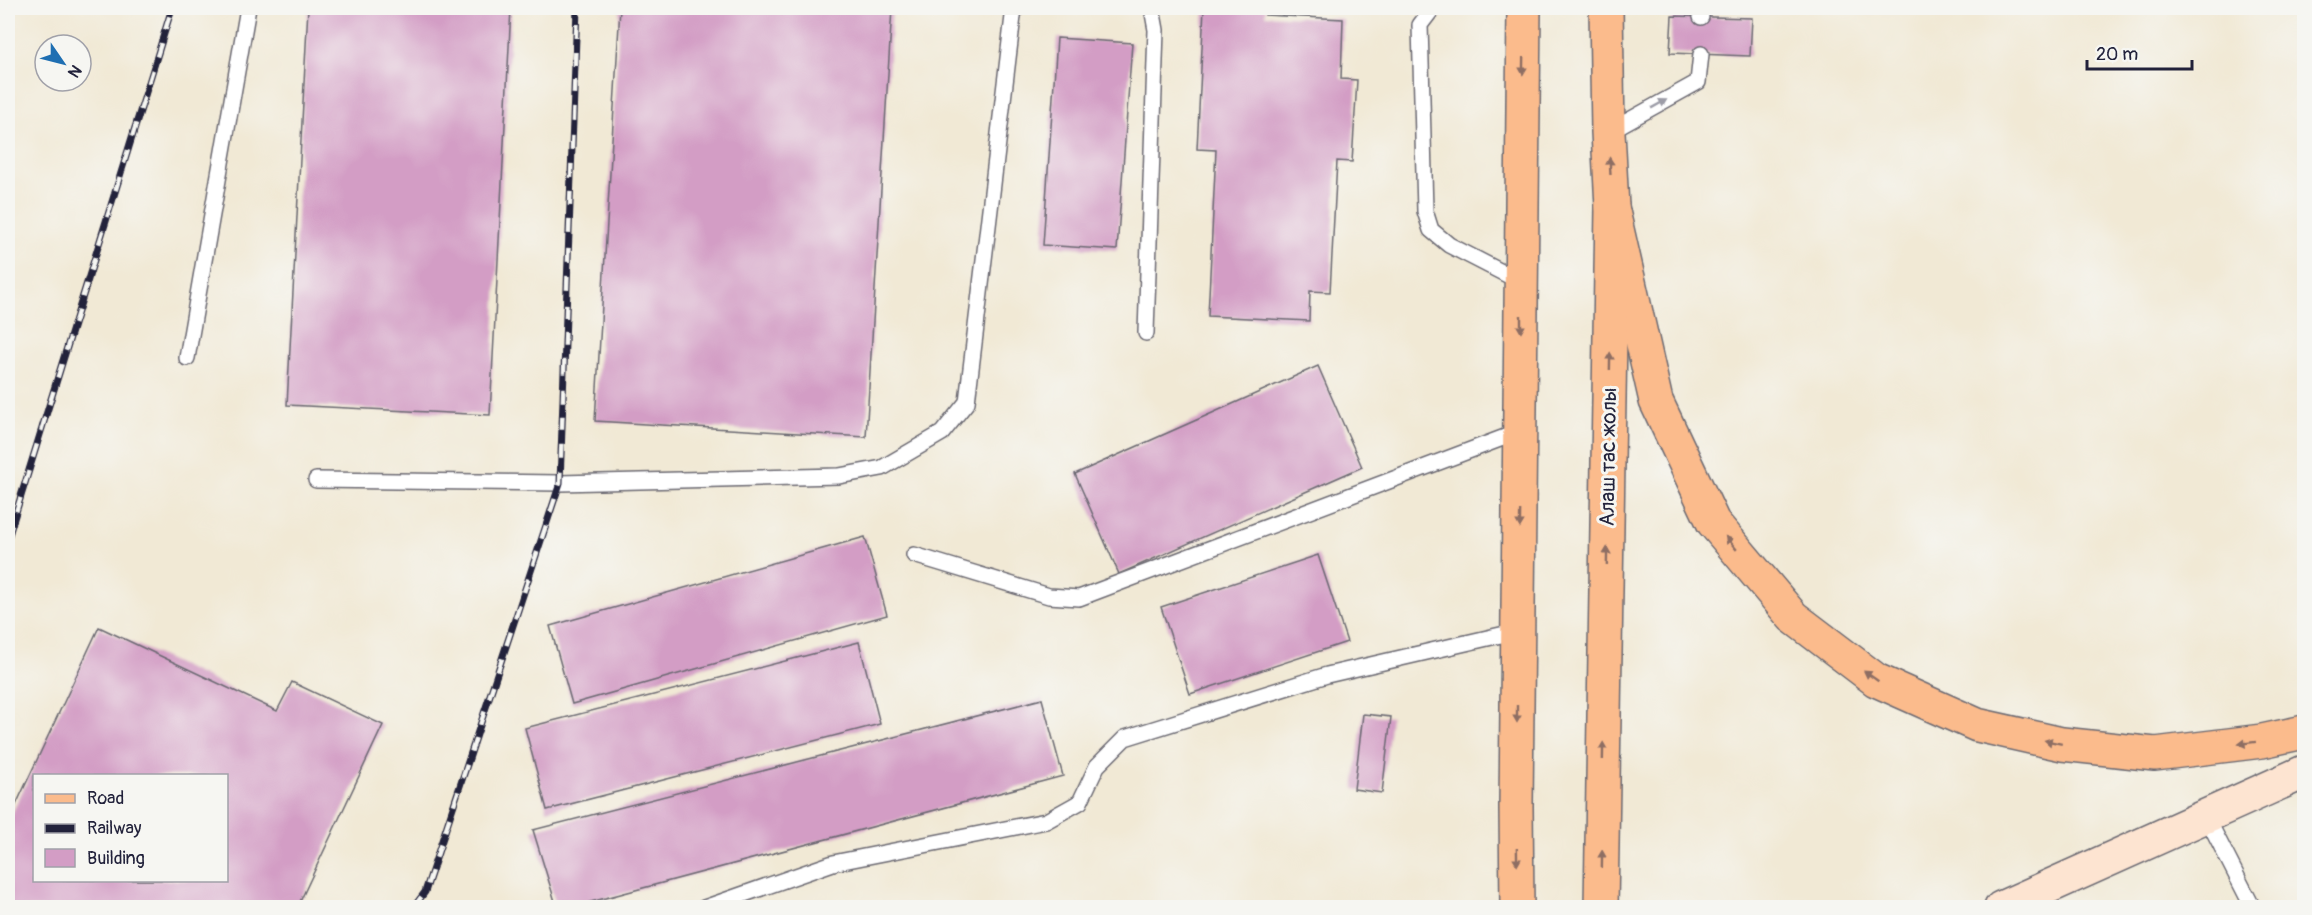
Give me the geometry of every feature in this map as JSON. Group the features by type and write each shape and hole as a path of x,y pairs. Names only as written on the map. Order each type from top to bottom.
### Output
{"main road":[{"path":"1517,908 1524,8"},
{"name":"Алаш тас жолы","path":"1601,908 1612,207 1606,8"},
{"path":"1612,207 1656,401 1713,522 1793,617 1839,652 1876,680 1977,725 2062,744 2156,754 2262,741 2304,732"},
{"path":"2001,908 2304,772"}],"lane":[{"path":"187,358 248,8"},
{"path":"316,480 560,483 839,476 882,468 942,433 967,402 1014,8"},
{"path":"1146,333 1156,30 1152,8"},
{"path":"1433,8 1420,25 1425,211 1431,230 1449,245 1521,282"},
{"path":"1608,132 1698,82 1701,54"},
{"path":"914,555 1049,596 1079,598 1521,431"},
{"path":"704,908 833,864 1046,821 1080,802 1097,766 1125,738 1327,675 1518,631"},
{"path":"2206,816 2253,908"}],"building":[{"path":"308,8 511,8 490,415 287,405"},
{"path":"620,8 892,8 866,437 595,421"},
{"path":"1204,8 1266,8 1265,15 1343,19 1341,79 1357,80 1352,162 1337,161 1330,292 1310,291 1309,321 1208,316 1216,150 1197,149"},
{"path":"1672,16 1752,18 1750,56 1670,53"},
{"path":"1057,38 1132,43 1117,250 1043,245"},
{"path":"1318,366 1362,467 1119,574 1075,474"},
{"path":"865,537 887,615 572,704 550,626"},
{"path":"1318,555 1347,642 1190,694 1161,607"},
{"path":"99,627 277,711 292,682 383,725 297,908 8,908 8,822"},
{"path":"859,642 880,724 547,810 525,728"},
{"path":"1042,699 1063,776 568,908 557,908 533,830"},
{"path":"1363,714 1391,717 1382,793 1354,789"}],"railway":[{"path":"8,538 172,8"},
{"path":"413,908 425,892 560,483 577,8"}]}
